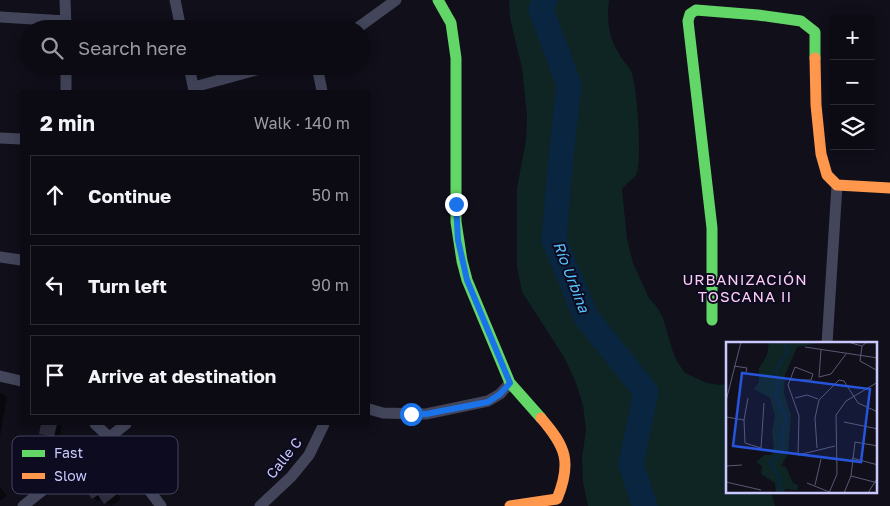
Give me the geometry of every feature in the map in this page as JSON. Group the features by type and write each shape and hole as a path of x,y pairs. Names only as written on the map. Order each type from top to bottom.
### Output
{"street":[{"path":"65,0 66,20"},
{"path":"175,0 179,20"},
{"path":"368,20 396,0"},
{"path":"438,0 451,23 456,58 458,240 467,280 510,383 555,434 564,452 566,467 558,503 510,506"},
{"path":"712,320 712,228 688,21 690,14 696,10 801,21 814,32 816,105 821,154 827,175 837,185 890,188"},
{"path":"0,17 25,20"},
{"path":"66,75 66,90"},
{"path":"191,75 194,89 241,75"},
{"path":"319,75 322,90"},
{"path":"0,138 20,139"},
{"path":"827,342 837,185"},
{"path":"0,257 20,260"},
{"path":"0,376 20,381"},
{"path":"370,409 383,413 426,414 488,402 500,394 510,383"},
{"path":"96,425 108,436"},
{"path":"112,436 125,425"},
{"name":"Calle C","path":"260,506 292,477 309,455 324,425"},
{"path":"23,506 38,494"},
{"path":"152,494 161,506"}],"green space":[{"path":"509,0 609,0 608,20 610,33 619,55 631,71 637,106 638,168 636,175 622,189 627,239 633,263 649,298 663,318 673,352 685,373 707,383 726,384 726,494 772,494 775,506 588,506 583,482 582,457 586,430 583,405 575,380 564,357 522,292 517,266 517,188 526,140 527,115 522,68 510,18"}],"building":[{"path":"41,425 57,425 54,436 39,434"},
{"path":"88,494 116,495 104,504 98,495 92,499"}],"waterway":[{"name":"Río Urbina","path":"545,0 541,9 569,85 554,240 586,317 646,392 631,464 645,506"}],"traffic: fast":[{"path":"438,0 451,23 456,58 456,222 462,261 467,280 510,383 541,418"},
{"path":"712,320 712,228 688,21 690,14 696,10 801,21 815,32 815,58"}],"traffic: slow":[{"path":"815,58 816,105 821,154 827,175 837,185 890,188"},
{"path":"510,506 557,499 562,486 565,465 564,456 556,438 541,418"}],"district":[{"name":"URBANIZACIÓN TOSCANA II","path":"745,288"}],"route":[{"path":"411,414 426,414 488,402 500,394 510,383 467,280 458,240 456,204"}]}
